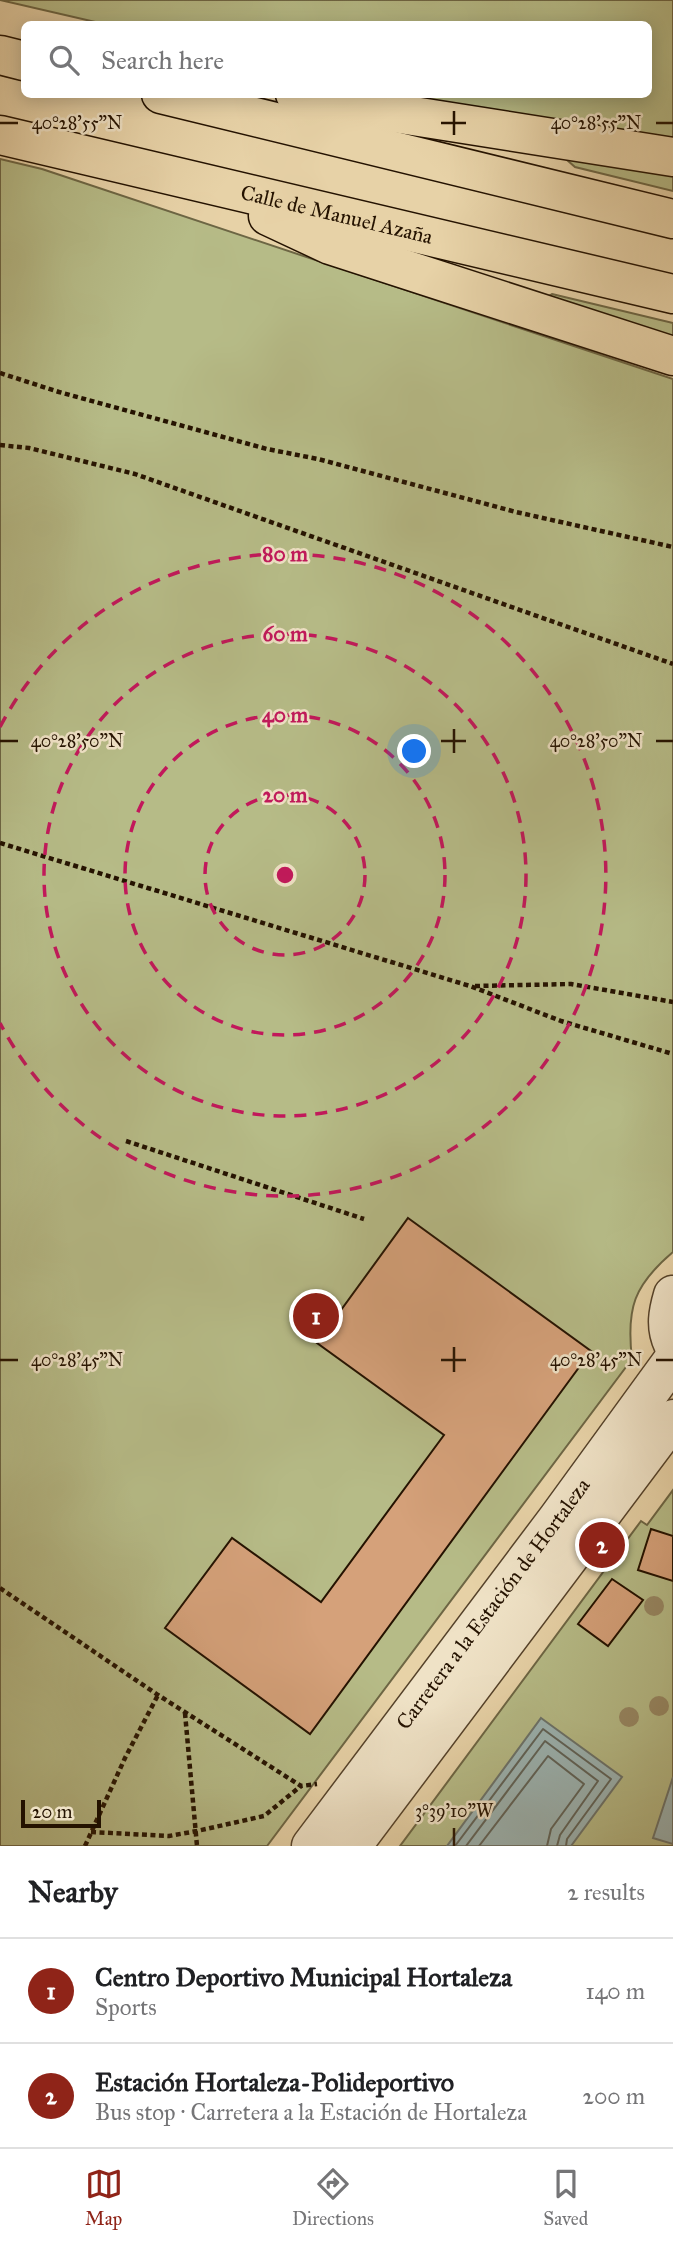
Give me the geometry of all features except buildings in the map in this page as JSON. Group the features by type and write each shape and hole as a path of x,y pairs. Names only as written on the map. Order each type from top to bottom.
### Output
{"highway":[{"path":"0,39 21,43"},
{"path":"0,55 21,60"},
{"path":"176,98 673,219"},
{"path":"316,98 673,157"},
{"name":"Calle de Manuel Azaña","path":"0,135 673,294"},
{"path":"193,182 330,244 673,356"}],"street":[{"path":"673,1295 667,1315 673,1344"},
{"name":"Carretera a la Estación de Hortaleza","path":"311,1846 673,1360"},
{"name":"Carretera a la Estación de Hortaleza","path":"352,1846 673,1419"}],"path":[{"path":"0,373 59,392 267,449 318,459 516,512 673,547"},
{"path":"0,445 29,448 135,474 673,664"},
{"path":"0,843 470,986 561,1021 673,1054"},
{"path":"470,986 571,984 673,1002"},
{"path":"126,1141 364,1219"},
{"path":"0,1588 158,1695 301,1786"},
{"path":"85,1846 125,1758 158,1695"},
{"path":"185,1712 197,1846"},
{"path":"91,1832 169,1836 197,1831 264,1816 301,1786 325,1783"}],"green space":[{"path":"0,0 673,0 673,141 411,98 652,98 652,21 91,21"},
{"path":"558,152 673,171 673,191 575,167"},
{"path":"0,159 42,169 673,379 673,1252 649,1275 636,1299 630,1325 632,1359 267,1846 0,1846"},
{"path":"552,294 673,323 673,346 549,296"},
{"path":"673,1490 673,1846 400,1846 641,1521 647,1525"}],"water":[{"path":"541,1718 622,1777 571,1846 447,1846"},
{"path":"673,1777 673,1844 653,1838"}],"place":[{"name":"Centro Deportivo Municipal Hortaleza","path":"316,1316"},
{"name":"Estación Hortaleza-Polideportivo","path":"602,1545"}]}
